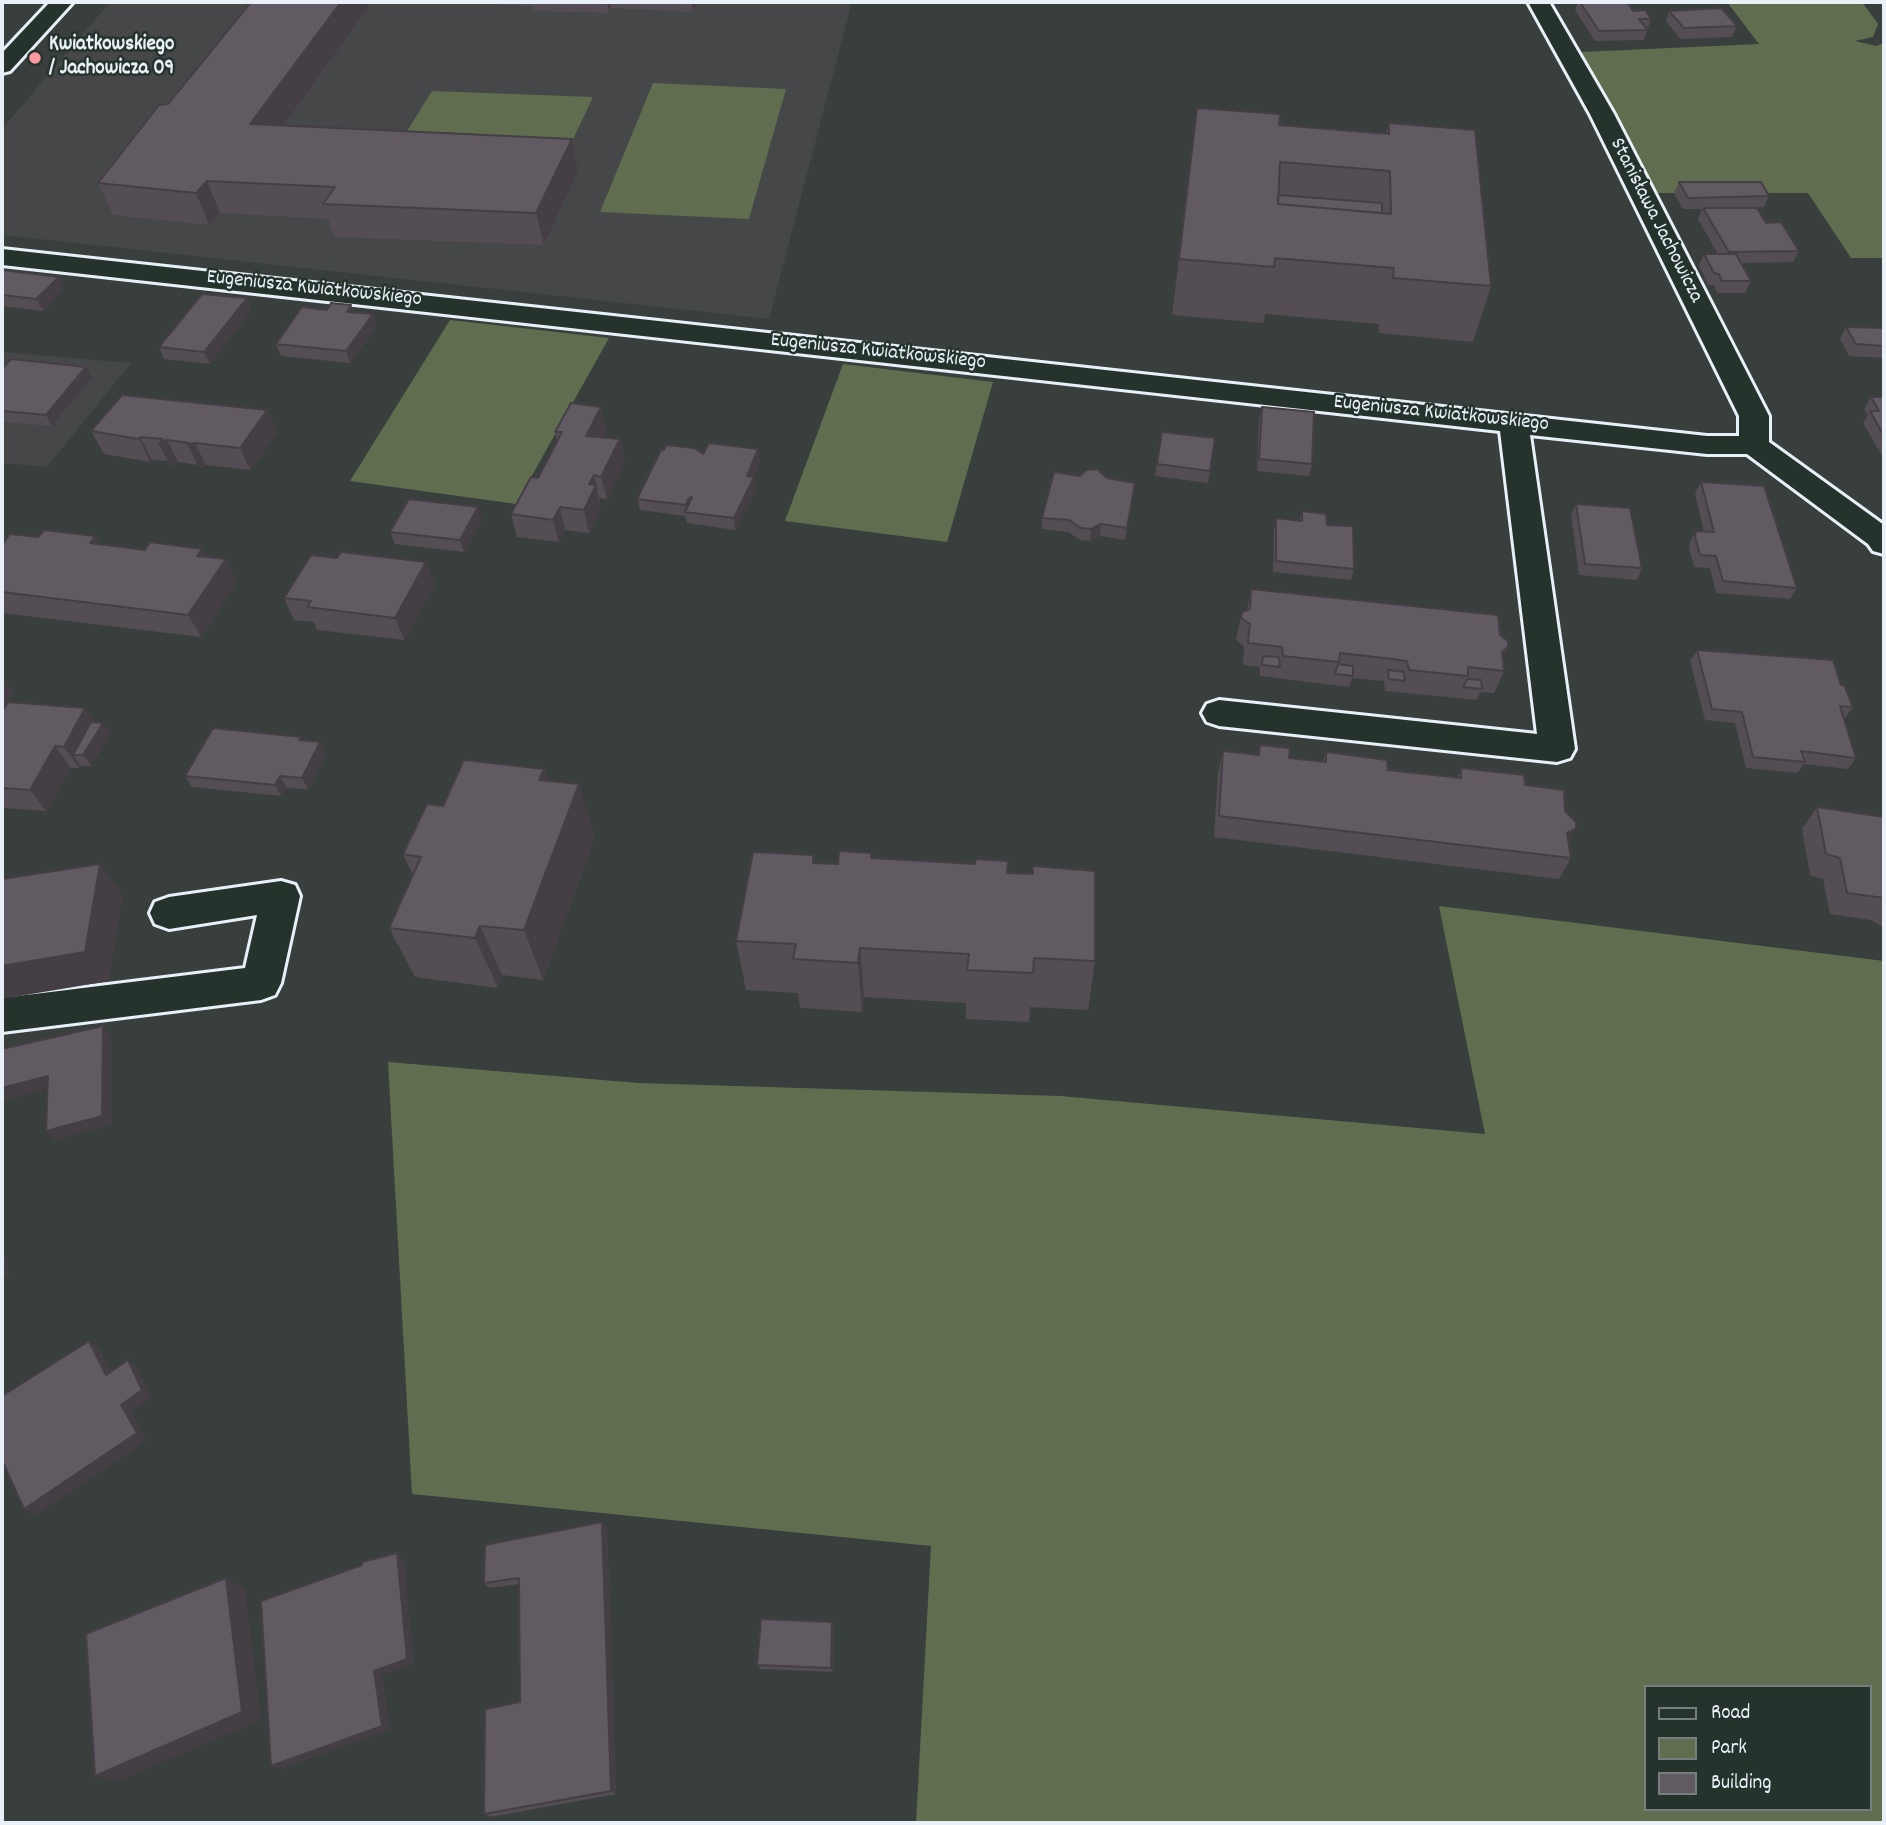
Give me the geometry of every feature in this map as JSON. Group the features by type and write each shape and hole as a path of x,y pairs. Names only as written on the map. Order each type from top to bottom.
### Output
{"street":[{"path":"2,66 62,2"},
{"name":"Stanisława Jachowicza","path":"1539,2 1602,114 1754,416 1754,445"},
{"name":"Eugeniusza Kwiatkowskiego","path":"2,257 1707,445 1754,445"},
{"path":"1219,713 1558,749 1514,423"},
{"path":"1754,445 1880,537 1884,544"},
{"path":"2,1016 261,983 281,896 169,913"}],"shaded area":[{"path":"110,2 852,2 769,319 2,235 2,129"},
{"path":"2,352 131,363 47,467 2,463"}],"green space":[{"path":"1727,2 1862,2 1878,24 1873,37 1855,41 1876,46 1884,43 1884,258 1851,258 1808,193 1648,193 1581,52 1759,44"},
{"path":"653,83 786,89 749,219 600,212"},
{"path":"432,91 593,97 567,152 399,144"},
{"path":"450,320 609,338 516,504 350,481"},
{"path":"843,364 993,382 947,542 785,521"},
{"path":"1439,906 1884,961 1884,1823 916,1823 931,1546 412,1494 388,1062 638,1083 1060,1096 1485,1134"}],"building":[{"path":"251,2 341,2 250,124 572,139 536,213 323,204 335,187 207,181 196,193 98,183 159,105 168,104"},
{"path":"1580,2 1627,2 1633,11 1645,10 1651,19 1639,19 1648,30 1599,31"},
{"path":"1721,8 1737,26 1684,28 1669,11"},
{"path":"1197,108 1280,114 1279,125 1389,134 1389,123 1475,130 1491,286 1393,278 1394,268 1275,258 1274,267 1179,259","holes":["1280,162 1390,171 1391,214 1278,204"]},
{"path":"1679,182 1761,182 1769,196 1688,198"},
{"path":"1278,195 1382,203 1382,213 1278,204"},
{"path":"1703,208 1757,208 1766,223 1781,222 1799,251 1729,252"},
{"path":"1704,254 1736,254 1751,281 1722,281 1719,274 1714,273"},
{"path":"2,270 59,277 36,299 2,295"},
{"path":"202,294 247,298 204,352 159,347"},
{"path":"331,303 351,305 347,312 373,314 346,351 276,344 302,307 327,310"},
{"path":"1846,327 1884,328 1884,346 1856,344"},
{"path":"11,359 86,367 46,415 2,411 2,369"},
{"path":"122,395 267,410 240,448 195,443 188,445 190,443 167,440 159,444 163,439 139,439 91,431"},
{"path":"1871,397 1884,397 1884,436 1870,411 1879,411"},
{"path":"571,403 601,407 586,436 620,439 601,477 594,475 589,484 596,485 584,510 560,507 553,520 511,514 531,477 538,478 562,432 555,432"},
{"path":"1262,407 1314,412 1312,464 1259,459"},
{"path":"1162,432 1215,438 1210,471 1157,464"},
{"path":"709,443 758,449 747,476 754,477 734,518 685,512 692,497 686,505 637,499 666,445 694,448 703,454"},
{"path":"1097,469 1107,478 1135,483 1127,528 1101,524 1091,529 1081,528 1069,520 1042,518 1054,472 1080,476 1086,470"},
{"path":"1701,482 1764,486 1797,588 1723,581 1716,556 1700,555 1695,536 1696,531 1714,532"},
{"path":"409,499 478,507 460,540 390,532"},
{"path":"1576,504 1630,508 1642,568 1585,564"},
{"path":"1302,511 1326,514 1327,525 1353,526 1354,569 1276,561 1276,518 1302,521"},
{"path":"44,530 95,536 90,543 145,550 150,542 202,549 197,556 226,559 188,615 2,592 2,545 10,534 38,537"},
{"path":"341,552 426,562 395,618 307,607 311,601 284,598 311,555 337,558"},
{"path":"1251,589 1498,615 1500,635 1508,641 1508,647 1502,652 1504,671 1468,667 1468,676 1409,670 1407,661 1340,653 1339,662 1283,656 1282,647 1248,643 1250,624 1241,618 1242,612 1250,609"},
{"path":"1697,650 1833,660 1841,685 1844,685 1853,707 1840,706 1856,758 1801,751 1805,762 1753,757 1742,712 1712,709"},
{"path":"1263,656 1279,657 1280,667 1262,665"},
{"path":"1338,664 1353,666 1353,676 1335,674"},
{"path":"1388,670 1404,672 1405,681 1389,679"},
{"path":"1467,679 1481,680 1482,689 1463,687"},
{"path":"8,702 85,708 64,747 55,746 30,790 2,788 2,712"},
{"path":"91,722 103,723 83,755 73,755"},
{"path":"213,728 301,737 299,740 320,742 302,778 280,776 275,785 185,776"},
{"path":"1260,745 1290,748 1289,758 1326,762 1326,752 1387,760 1388,770 1461,778 1461,768 1524,775 1525,785 1564,790 1565,811 1576,822 1576,828 1567,833 1571,858 1219,816 1223,751 1259,755"},
{"path":"464,760 544,769 539,780 579,784 524,930 480,926 475,938 389,928 421,857 403,854 427,804 443,806"},
{"path":"1817,807 1884,817 1884,898 1847,893 1840,858 1826,854"},
{"path":"839,851 872,853 871,858 975,864 976,859 1008,861 1007,873 1033,874 1033,866 1095,871 1095,961 1034,958 1033,973 967,970 969,954 860,948 858,963 793,959 796,944 736,941 753,852 813,855 813,863 838,864"},
{"path":"100,864 85,952 2,966 2,879"},
{"path":"103,1026 102,1116 46,1131 48,1076 2,1088 2,1049"},
{"path":"89,1341 106,1375 128,1360 142,1390 121,1405 137,1433 24,1509 2,1460 2,1396"},
{"path":"602,1522 611,1791 484,1814 485,1709 520,1702 519,1578 484,1583 485,1545"},
{"path":"397,1553 407,1659 374,1671 382,1726 271,1766 261,1601 362,1565 362,1562"},
{"path":"226,1578 242,1712 95,1776 86,1634"},
{"path":"761,1619 832,1622 831,1668 757,1665"}],"place":[{"name":"Kwiatkowskiego / Jachowicza 09","path":"35,58"}]}
